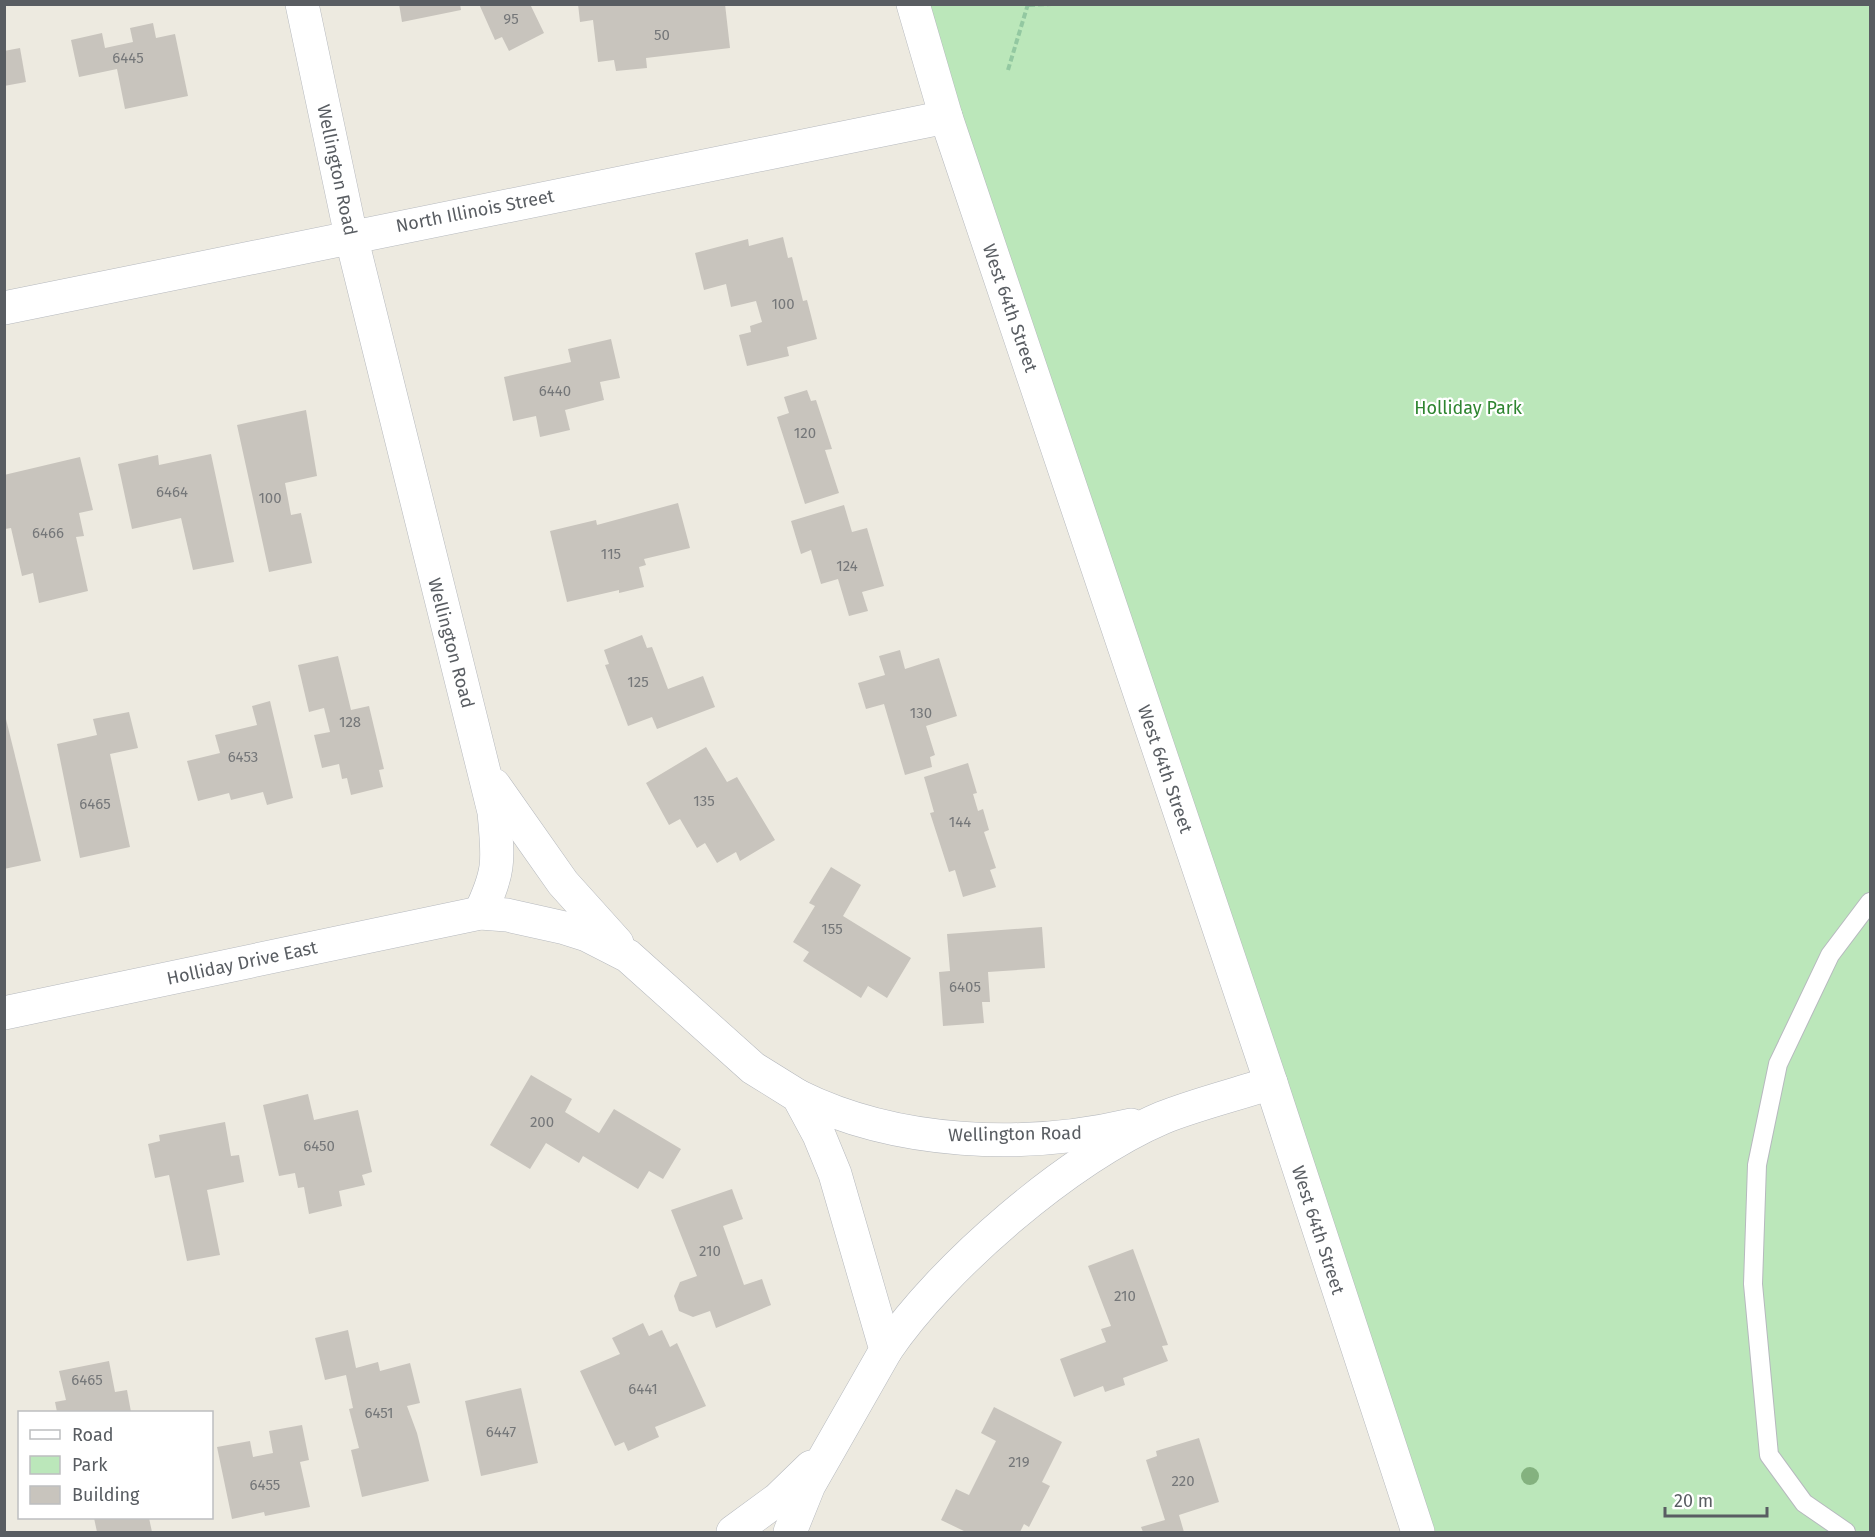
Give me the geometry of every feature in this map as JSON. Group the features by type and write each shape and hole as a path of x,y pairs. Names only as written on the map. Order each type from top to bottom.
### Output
{"street":[{"name":"Wellington Road","path":"302,4 351,236 432,570 494,812 497,876 480,913 507,915 565,928 587,935 628,956 753,1068 824,1109 869,1124 905,1132 963,1138 1050,1137 1104,1131 1164,1117 1271,1083"},
{"name":"West 64th Street","path":"914,4 946,117 1271,1083 1418,1533"},
{"name":"North Illinois Street","path":"4,308 946,117"},
{"path":"478,747 494,784 527,835 577,900 628,956"},
{"name":"Holliday Drive East","path":"4,1013 480,913"},
{"name":"Wellington Road","path":"798,1096 819,1135 835,1174 886,1350"},
{"name":"Wellington Road","path":"790,1533 809,1485 830,1446 902,1326 1002,1226 1068,1172 1112,1144 1164,1117"},
{"path":"733,1533 778,1499 830,1446"}],"lane":[{"path":"1846,1533 1804,1503 1769,1455 1753,1284 1757,1165 1778,1064 1830,955 1870,902"}],"path":[{"path":"1008,70 1028,5 1051,4"}],"green space":[{"name":"Holliday Park","path":"921,5 1870,5 1870,1532 1419,1532"}],"building":[{"path":"399,4 460,4 461,10 402,22"},
{"path":"479,4 530,4 544,33 509,51 502,37 495,40"},
{"path":"578,4 725,4 730,48 646,58 647,68 616,71 614,60 598,62 593,20 580,22"},
{"path":"153,23 156,38 175,34 188,96 125,109 117,69 79,77 71,40 102,33 105,48 133,42 130,28"},
{"path":"20,48 26,82 4,86 4,51"},
{"path":"783,237 788,258 792,257 803,301 807,300 817,339 787,347 789,356 747,366 739,335 751,332 750,326 762,322 756,301 731,307 726,284 704,290 695,253 748,239 749,246"},
{"path":"611,339 620,378 600,382 604,400 565,410 570,430 540,437 536,416 513,421 504,377 571,362 568,349"},
{"path":"807,390 811,401 816,400 832,449 825,450 839,493 805,504 777,417 789,413 784,397"},
{"path":"306,410 317,476 285,483 291,515 301,513 312,563 269,572 237,425"},
{"path":"211,454 234,562 193,570 181,518 132,529 118,464 158,455 159,465"},
{"path":"80,457 93,510 79,513 84,536 76,537 88,591 39,603 33,573 22,576 11,528 5,529 4,475"},
{"path":"678,503 690,548 644,559 646,565 639,567 644,587 619,593 619,590 567,602 550,531 596,520 597,525"},
{"path":"844,505 852,532 867,528 884,586 862,592 868,611 849,616 838,579 821,584 811,550 801,554 791,521"},
{"path":"642,635 647,648 652,647 668,689 703,676 715,707 657,729 652,717 628,726 605,665 609,664 604,650"},
{"path":"900,650 905,669 939,658 957,716 926,726 935,755 930,757 932,767 905,775 884,704 866,709 858,683 885,675 879,656"},
{"path":"338,656 351,710 369,706 384,769 379,770 383,787 351,795 347,778 342,779 339,764 322,768 314,735 330,732 324,708 309,712 298,665"},
{"path":"270,701 293,798 267,805 263,792 231,800 229,793 198,801 187,761 220,753 215,735 257,725 252,706"},
{"path":"4,711 41,861 4,869"},
{"path":"129,712 138,748 110,754 130,847 80,858 57,744 97,735 93,719"},
{"path":"706,747 727,782 737,777 775,840 740,861 736,852 717,863 705,843 697,848 680,819 669,825 646,783"},
{"path":"968,763 977,793 973,794 978,811 983,809 989,830 984,832 996,868 990,870 996,887 963,897 955,870 949,872 930,813 934,812 924,777"},
{"path":"831,867 861,885 843,916 911,958 887,998 868,986 861,998 803,961 809,952 793,942 815,906 809,903"},
{"path":"1042,927 1045,968 988,972 990,1002 982,1002 984,1023 943,1026 939,972 950,971 947,934"},
{"path":"531,1075 572,1099 565,1112 599,1133 614,1109 681,1149 663,1179 649,1171 638,1189 583,1156 579,1163 546,1143 530,1169 490,1145"},
{"path":"308,1094 314,1120 358,1110 372,1172 362,1175 365,1185 339,1191 342,1206 309,1214 304,1187 298,1188 295,1173 279,1176 263,1105"},
{"path":"225,1122 231,1156 239,1155 244,1182 207,1190 220,1255 187,1261 169,1175 155,1178 148,1144 160,1141 159,1135"},
{"path":"732,1189 743,1219 723,1226 744,1285 762,1279 771,1305 716,1328 710,1311 693,1317 679,1311 674,1296 680,1282 697,1276 671,1210"},
{"path":"1133,1249 1168,1345 1162,1346 1168,1361 1123,1378 1125,1385 1105,1392 1103,1386 1074,1397 1060,1359 1106,1342 1101,1329 1111,1326 1088,1266"},
{"path":"643,1323 649,1336 662,1330 670,1347 677,1343 706,1406 655,1427 659,1437 628,1451 624,1442 615,1446 580,1371 620,1354 612,1338"},
{"path":"348,1330 356,1368 378,1362 380,1371 410,1363 420,1403 407,1406 417,1433 429,1481 362,1497 351,1450 359,1448 349,1409 353,1408 346,1375 325,1380 315,1338"},
{"path":"109,1361 115,1392 127,1390 131,1411 57,1411 55,1402 66,1400 59,1371"},
{"path":"521,1388 538,1463 481,1476 465,1401"},
{"path":"994,1407 1062,1442 1042,1482 1050,1486 1029,1527 1024,1524 1020,1532 966,1532 941,1520 956,1489 969,1495 996,1441 981,1433"},
{"path":"302,1425 309,1460 300,1462 310,1507 265,1516 264,1512 232,1519 217,1447 250,1441 253,1457 273,1453 269,1431"},
{"path":"1199,1438 1219,1502 1179,1515 1184,1532 1143,1532 1141,1527 1165,1520 1146,1460 1157,1456 1156,1451"},
{"path":"94,1519 149,1519 152,1532 97,1532"}]}
